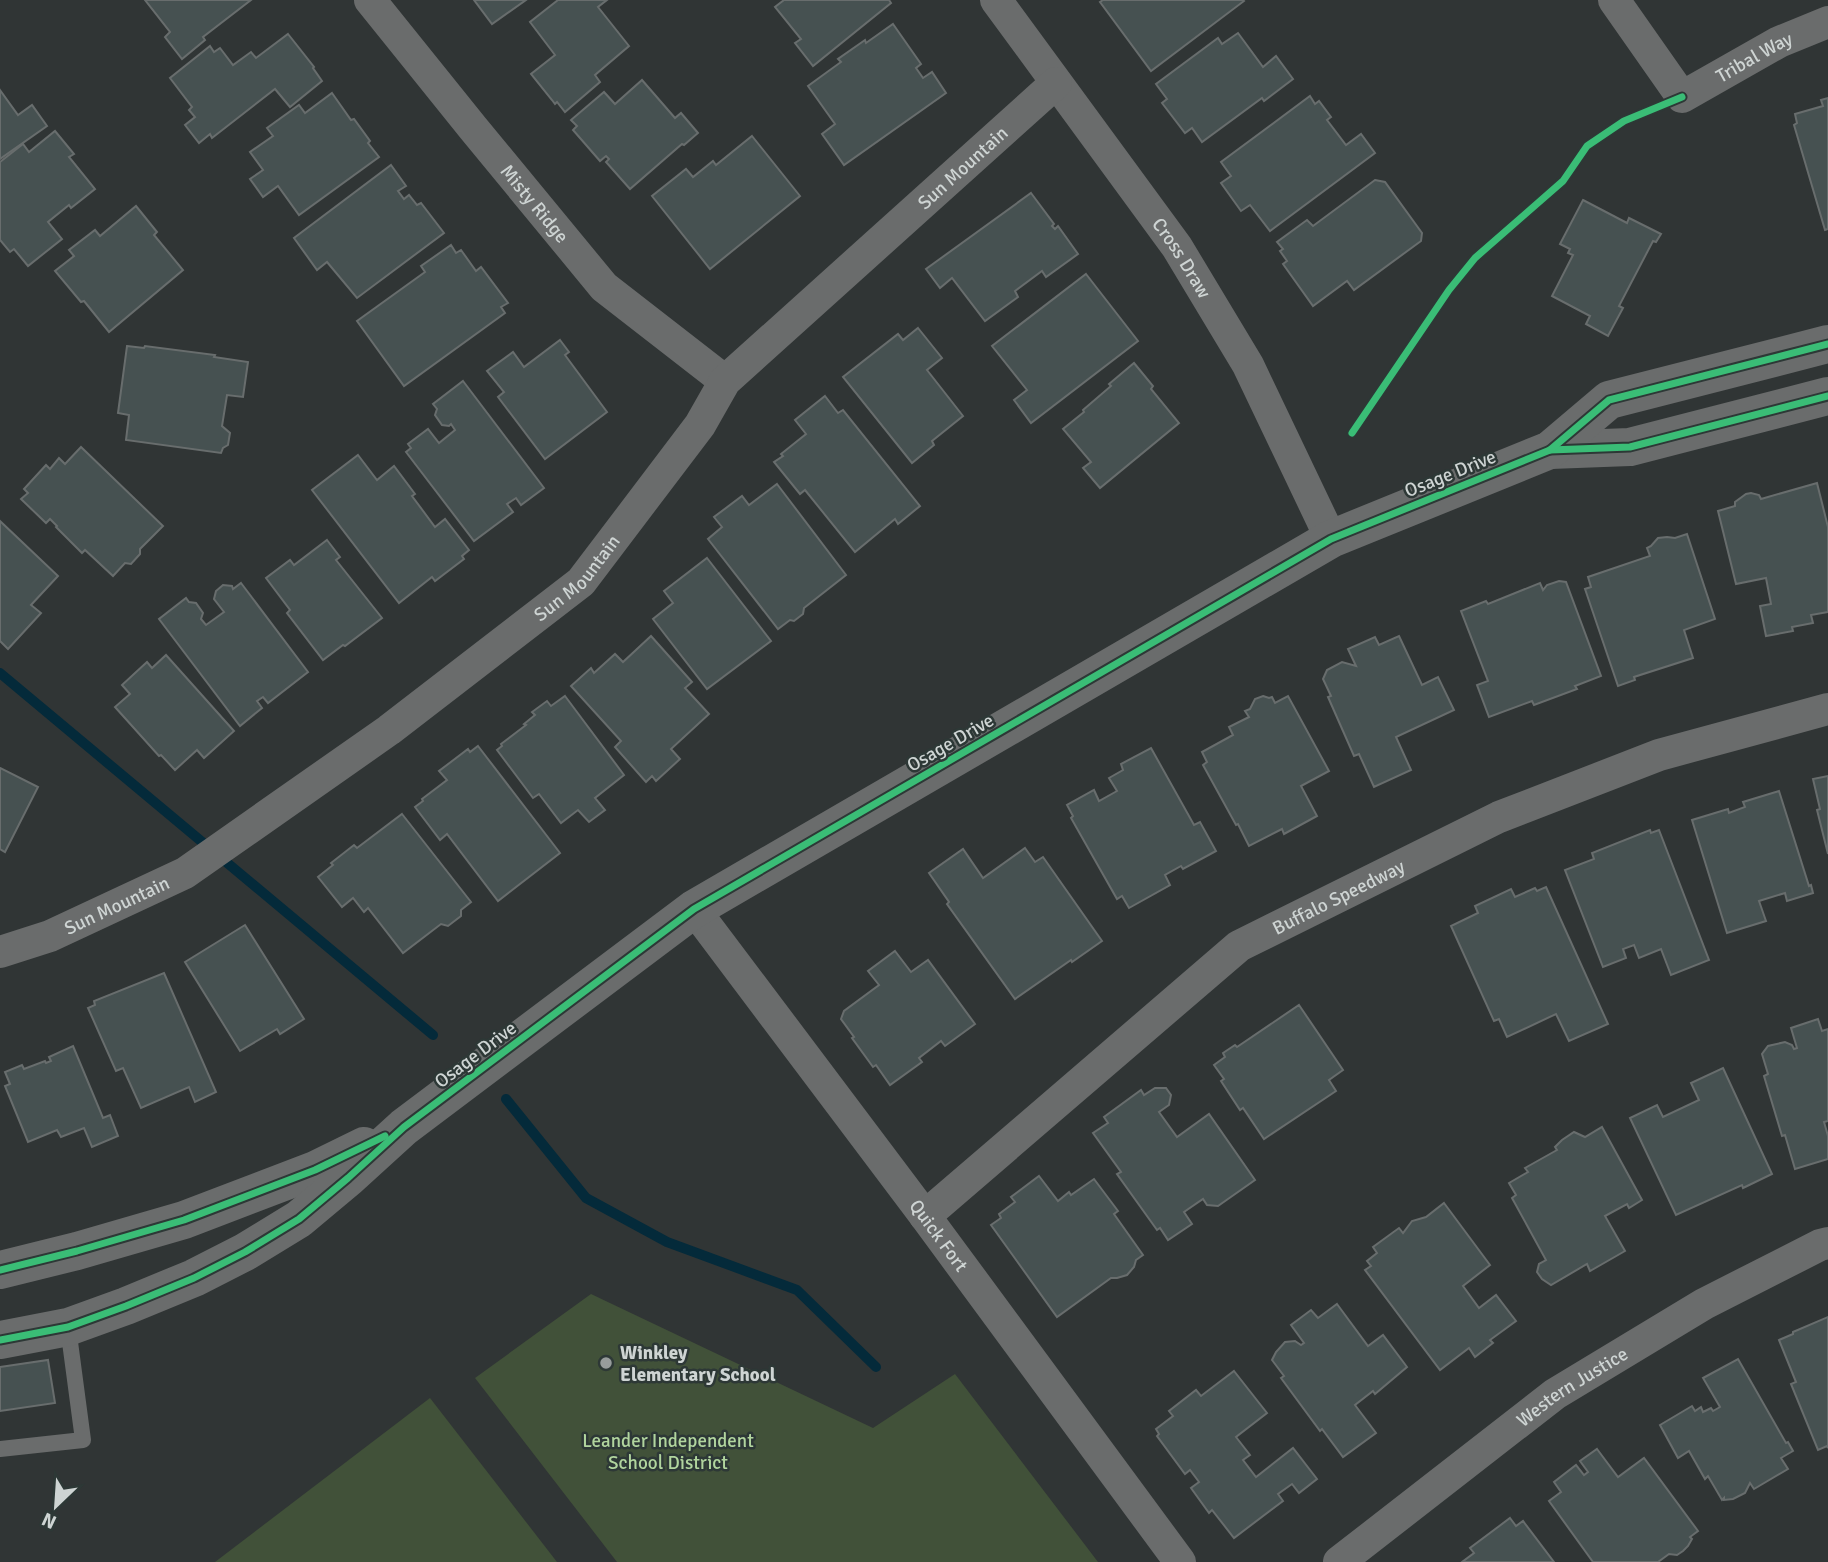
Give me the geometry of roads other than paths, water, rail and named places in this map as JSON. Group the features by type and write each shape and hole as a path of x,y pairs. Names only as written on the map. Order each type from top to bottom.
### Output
{"street":[{"name":"Misty Ridge","path":"370,0 604,286 725,381"},
{"name":"Cross Draw","path":"996,0 1177,247 1248,366 1331,539"},
{"name":"Tribal Way","path":"1614,0 1682,97 1779,42 1828,22"},
{"name":"Sun Mountain","path":"0,952 50,936 185,873 389,730 582,582 700,425 725,381 1056,83"},
{"name":"Osage Drive","path":"0,1340 68,1327 194,1278 245,1252 299,1219 404,1127 694,909 1331,539 1550,450 1609,400 1828,344"},
{"name":"Osage Drive","path":"1550,450 1630,446 1828,396"},
{"name":"Buffalo Speedway","path":"925,1216 1239,946 1499,817 1659,755 1828,709"},
{"name":"Quick Fort","path":"694,909 1180,1562"},
{"name":"Osage Drive","path":"0,1270 184,1220 316,1170 404,1127"},
{"name":"Western Justice","path":"1339,1562 1555,1394 1704,1304 1828,1243"}],"lane":[{"path":"0,1449 83,1440 68,1327"}],"waterway":[{"path":"0,673 433,1035"},
{"path":"506,1099 586,1198 667,1242 797,1290 876,1367"}],"place":[{"name":"Winkley Elementary School","path":"606,1363"}],"park label":[{"name":"Leander Independent School District","path":"668,1451"}]}
